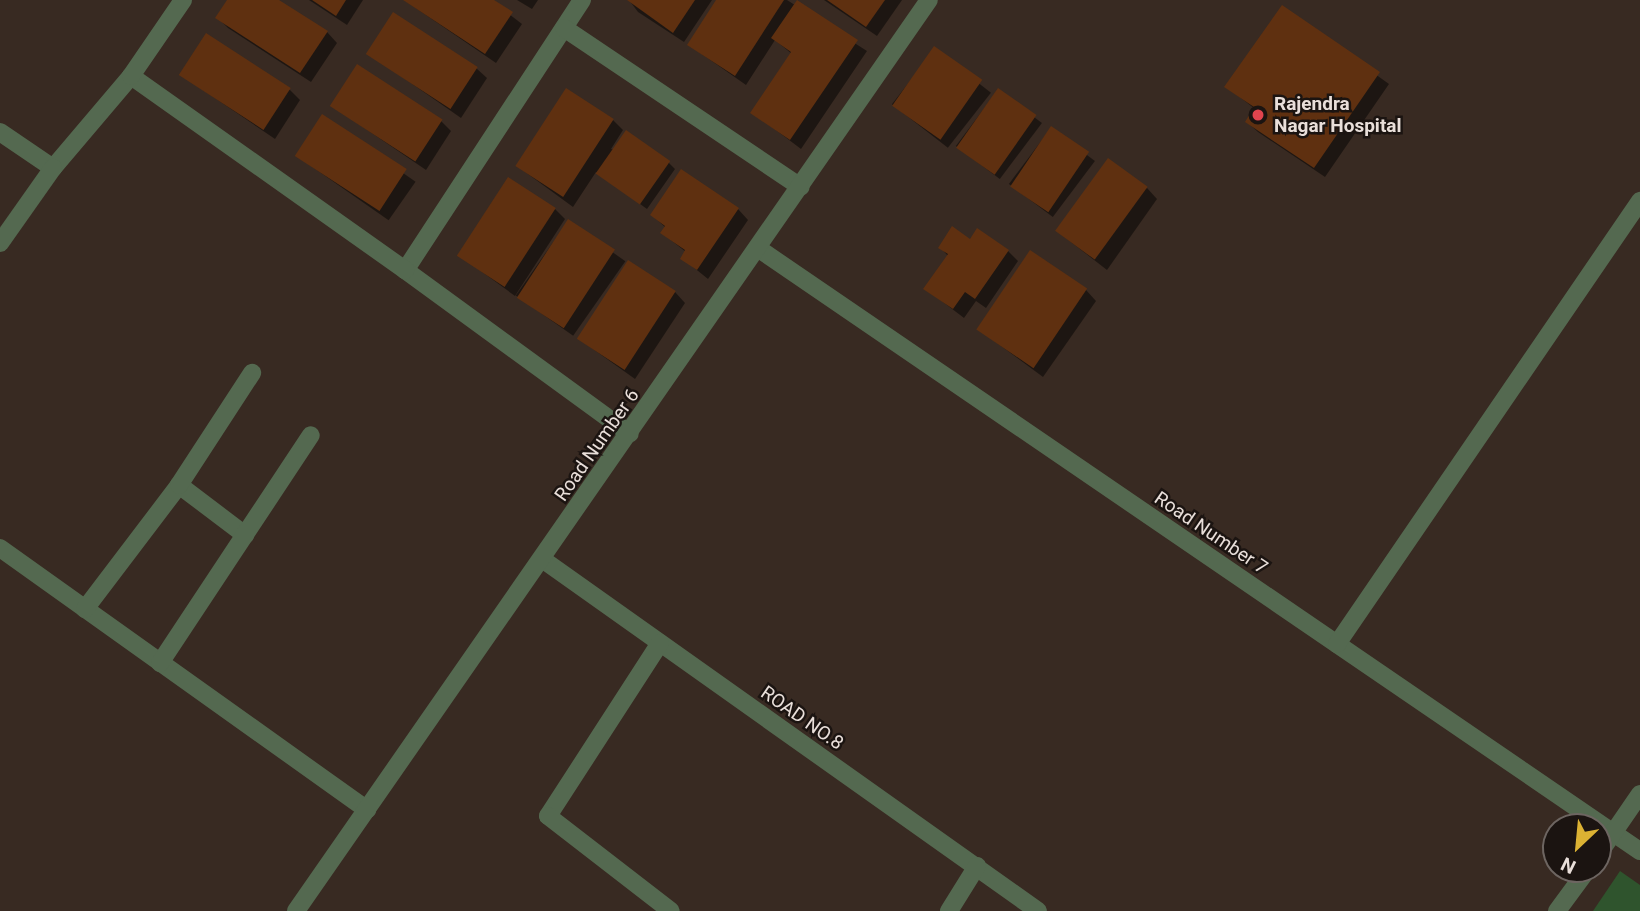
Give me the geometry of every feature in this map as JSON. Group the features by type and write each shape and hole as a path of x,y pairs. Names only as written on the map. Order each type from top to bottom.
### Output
{"street":[{"path":"0,243 52,168 131,76 183,0"},
{"path":"405,270 582,0"},
{"name":"Road Number 6","path":"296,911 802,187 929,0"},
{"path":"564,28 802,187"},
{"path":"131,76 630,434"},
{"path":"0,132 52,168"},
{"path":"1337,644 1640,201"},
{"name":"Road Number 7","path":"759,248 1640,851"},
{"path":"85,609 179,485 251,373"},
{"path":"160,663 311,435"},
{"path":"179,485 245,535"},
{"path":"0,548 367,810"},
{"name":"ROAD NO.8","path":"542,559 1038,911"},
{"path":"660,643 548,816 671,911"},
{"path":"1612,836 1640,794"},
{"path":"949,911 977,866"},
{"path":"1557,911 1578,883"}],"green space":[{"path":"1620,871 1640,885 1640,911 1593,911"}],"building":[{"path":"227,0 279,0 328,31 300,73 215,18"},
{"path":"312,0 346,0 336,16"},
{"path":"403,0 494,0 513,12 485,54"},
{"path":"627,0 695,0 673,33"},
{"path":"716,0 784,0 735,76 687,45"},
{"path":"797,0 858,40 790,140 750,113 791,52 771,38"},
{"path":"827,0 885,0 866,27"},
{"path":"1282,5 1380,72 1314,168 1245,122 1254,107 1224,87"},
{"path":"393,12 478,67 450,109 366,54"},
{"path":"206,33 291,88 263,130 179,75"},
{"path":"934,46 982,80 940,140 892,106"},
{"path":"357,64 443,120 415,161 330,106"},
{"path":"566,88 614,119 563,197 515,166"},
{"path":"998,88 1037,115 995,175 956,148"},
{"path":"322,114 407,169 379,211 295,156"},
{"path":"1051,126 1089,152 1048,212 1010,187"},
{"path":"626,130 670,161 640,204 596,173"},
{"path":"1108,158 1148,187 1095,260 1055,231"},
{"path":"681,169 739,208 697,270 680,259 685,250 660,233 665,226 650,215"},
{"path":"508,177 556,208 505,287 457,256"},
{"path":"568,219 615,249 564,328 517,298"},
{"path":"952,226 970,239 977,228 1009,250 975,299 965,292 953,309 923,289 948,254 938,248"},
{"path":"1030,250 1087,289 1034,368 976,330"},
{"path":"628,260 676,291 625,370 577,339"}],"place":[{"name":"Rajendra Nagar Hospital","path":"1258,115"}]}
